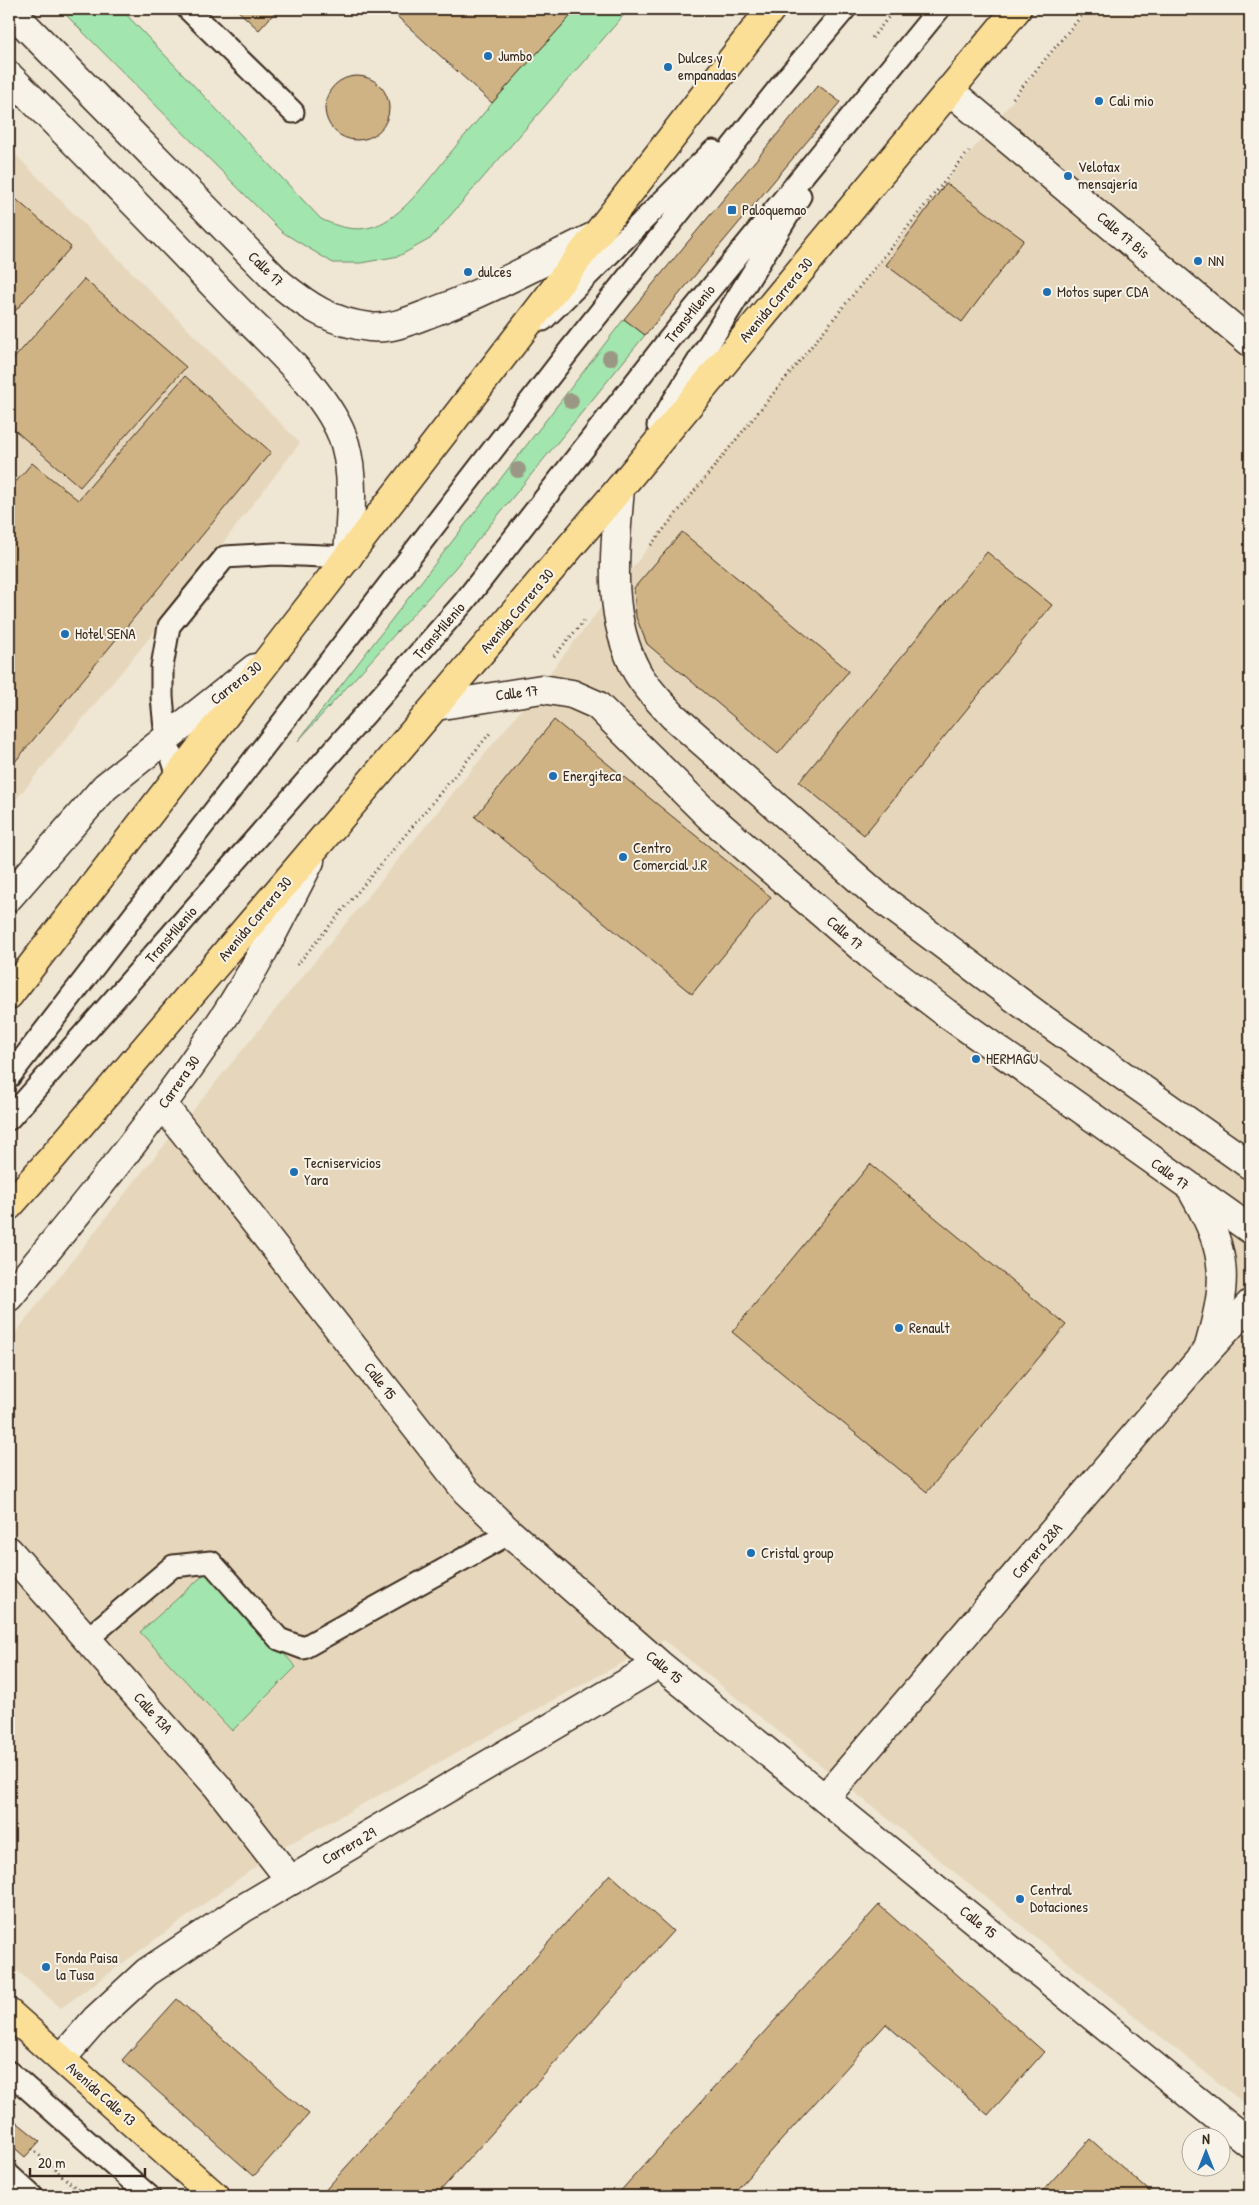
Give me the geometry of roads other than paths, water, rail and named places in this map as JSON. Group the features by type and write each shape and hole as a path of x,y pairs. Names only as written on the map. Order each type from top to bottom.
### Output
{"main road":[{"path":"9,995 772,9"},
{"name":"Avenida Carrera 30","path":"9,1206 318,846 620,488 1017,9"},
{"name":"Avenida Calle 13","path":"9,2013 215,2196"}],"street":[{"name":"Calle 17","path":"9,9 279,283 305,305 338,320 372,328 404,323 484,291 596,236"},
{"path":"9,76 134,201 300,375 328,408 344,443 349,464 351,501 348,557"},
{"name":"Calle 17 Bis","path":"950,90 1250,342"},
{"path":"620,488 614,561 616,612 627,648 637,672 653,695 673,716 878,896 1044,1020 1250,1165"},
{"name":"Carrera 30","path":"9,898 105,787 270,656"},
{"name":"Calle 17","path":"436,706 542,689 572,694 597,705 708,816 870,955 1191,1189 1250,1229"},
{"name":"Carrera 30","path":"9,1297 105,1180 164,1104 226,1014 268,945 318,846"},
{"name":"Calle 15","path":"164,1104 466,1491 510,1533 659,1664 1250,2144"},
{"path":"1191,1189 1210,1220 1218,1243 1223,1270 1218,1316 1208,1350"},
{"name":"Carrera 28A","path":"825,1798 1208,1350 1250,1304"},
{"name":"Calle 13A","path":"9,1551 217,1786 291,1881"},
{"name":"Carrera 29","path":"61,2058 96,2019 148,1972 242,1910 659,1664"}],"lane":[{"path":"188,9 293,112"},
{"path":"9,1076 569,351 786,79 845,9"},
{"name":"TransMilenio","path":"9,1119 464,602 666,343 939,9"},
{"path":"485,378 786,79"},
{"name":"TransMilenio","path":"620,488 845,123"},
{"path":"178,776 166,739 162,667 169,626 225,558 275,554 348,557"},
{"path":"87,1639 173,1566 211,1562 279,1640 303,1648 510,1533"},
{"path":"9,2072 149,2196"},
{"path":"9,2175 32,2196"}],"place":[{"name":"Jumbo","path":"488,56"},
{"name":"Dulces y empanadas","path":"668,67"},
{"name":"Cali mio","path":"1099,101"},
{"name":"Velotax mensajería","path":"1068,176"},
{"name":"Paloquemao","path":"732,210"},
{"name":"NN","path":"1198,261"},
{"name":"dulces","path":"468,272"},
{"name":"Motos super CDA","path":"1047,292"},
{"name":"Hotel SENA","path":"65,634"},
{"name":"Energiteca","path":"553,776"},
{"name":"Centro Comercial J.R","path":"623,857"},
{"name":"HERMAGU","path":"976,1059"},
{"name":"Tecniservicios Yara","path":"294,1172"},
{"name":"Renault","path":"899,1328"},
{"name":"Cristal group","path":"751,1553"},
{"name":"Central Dotaciones","path":"1020,1899"},
{"name":"Fonda Paisa la Tusa","path":"46,1967"}]}
